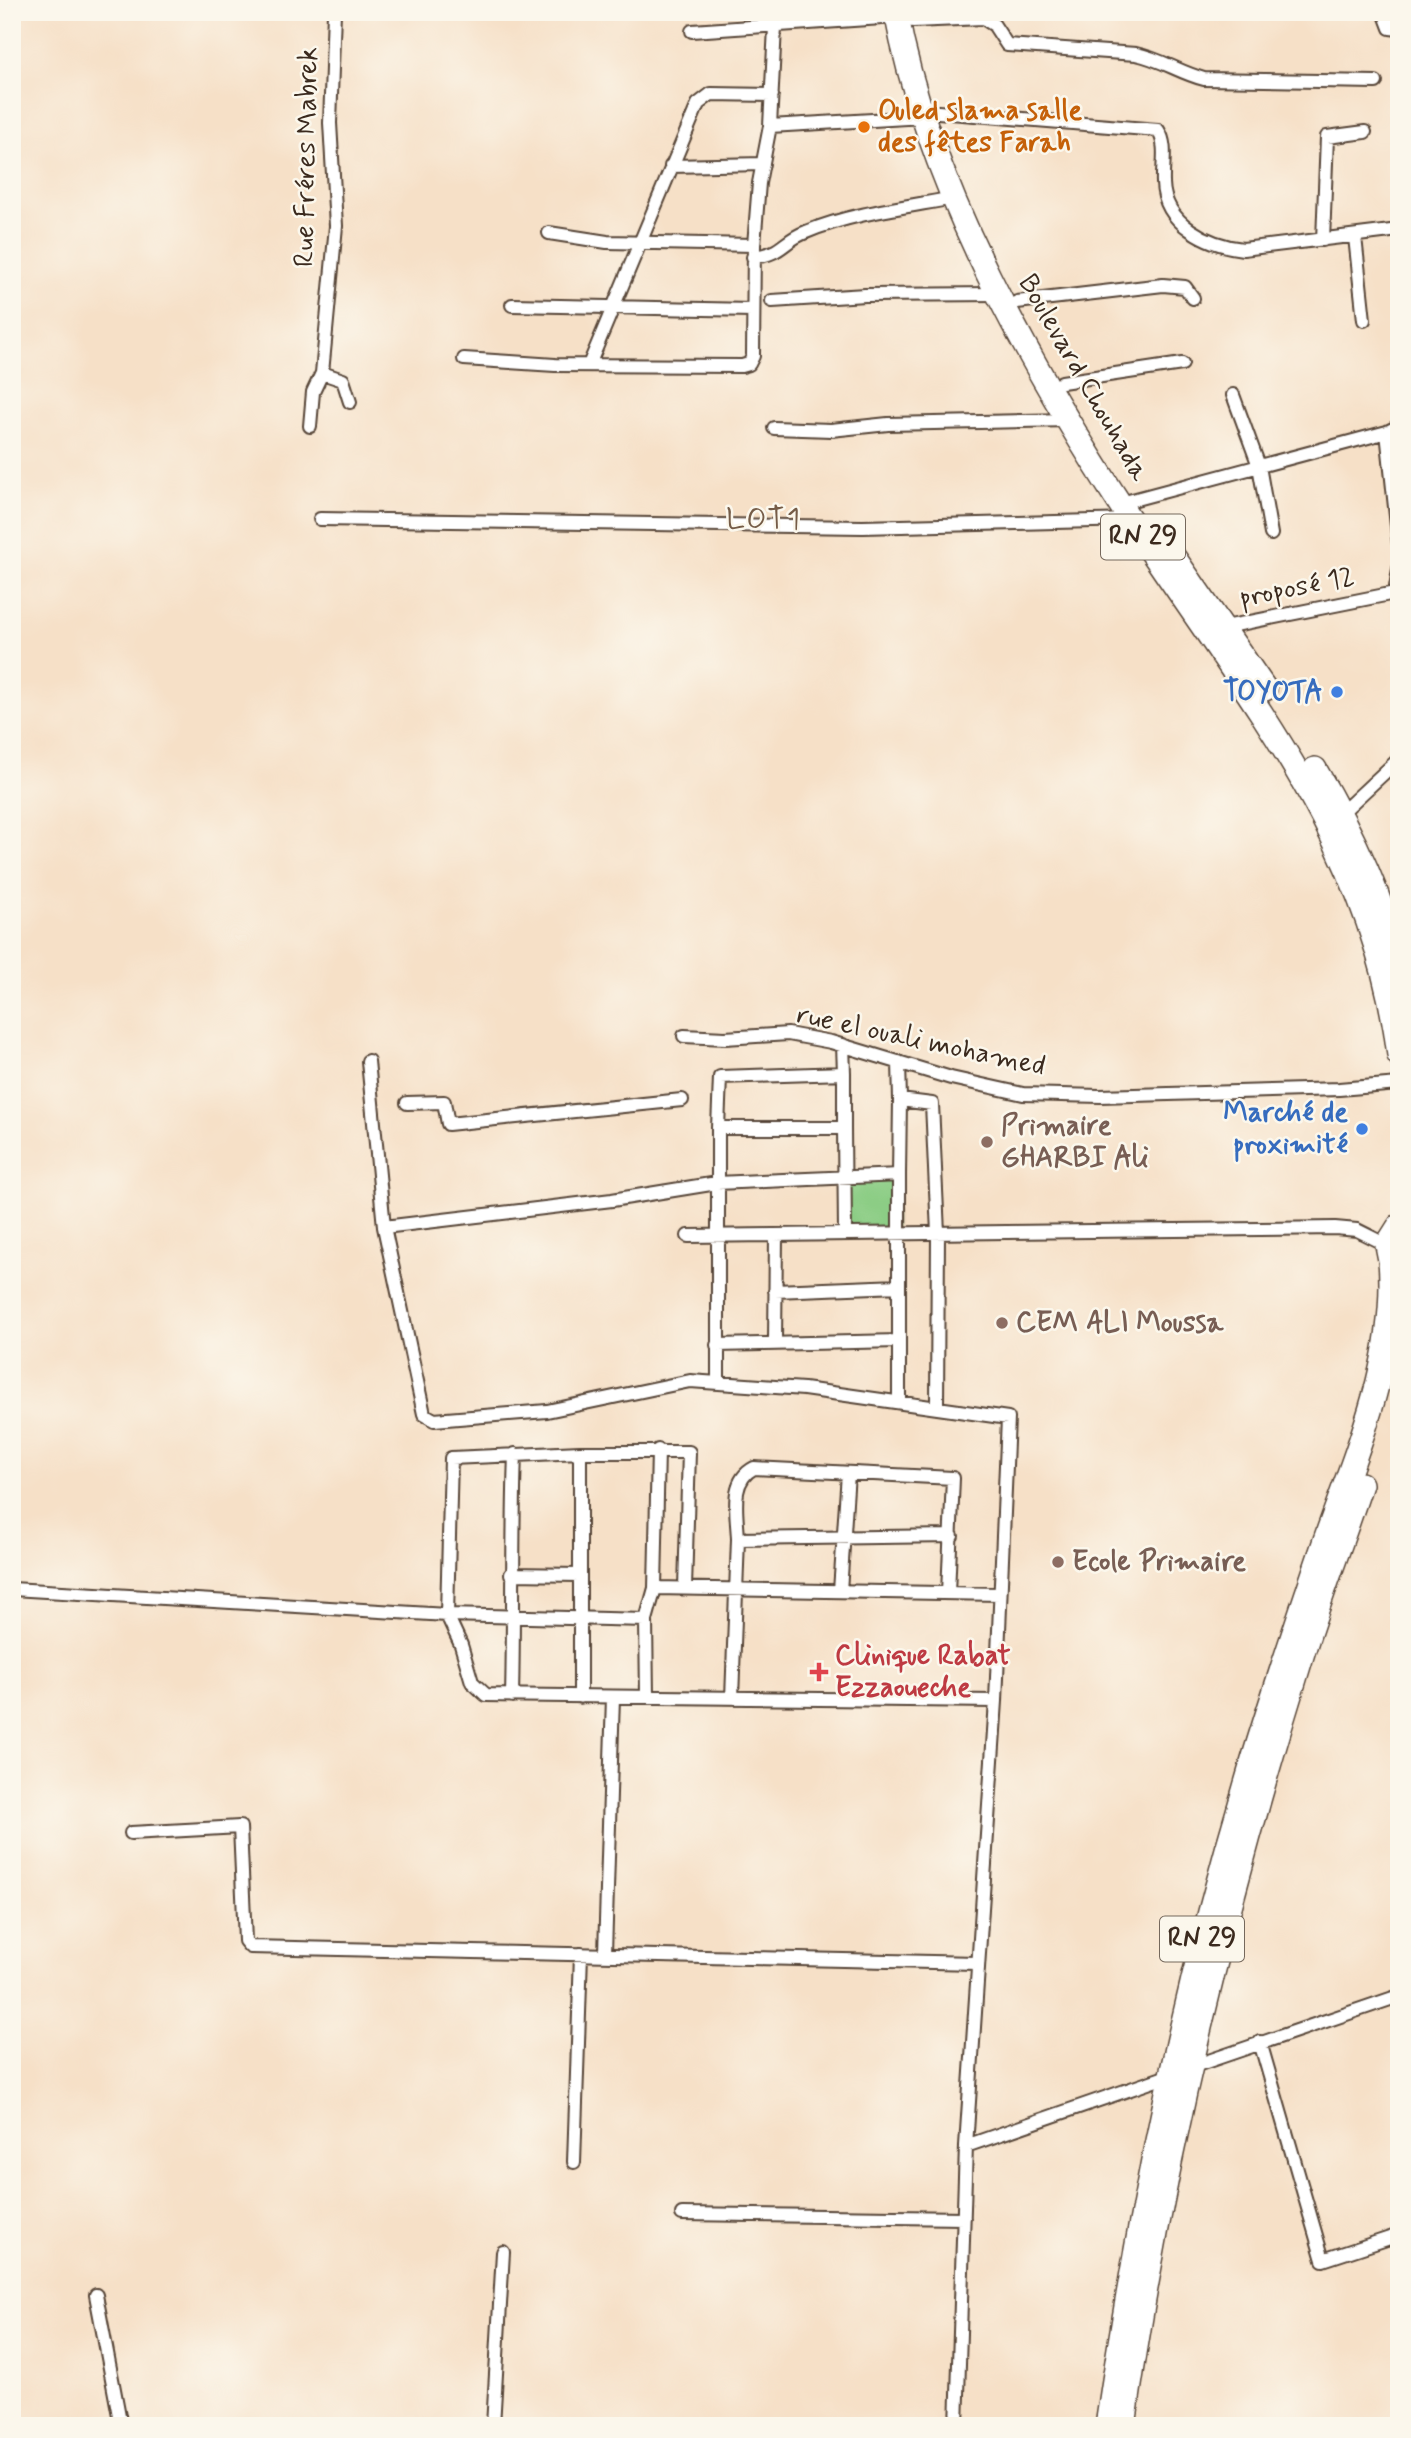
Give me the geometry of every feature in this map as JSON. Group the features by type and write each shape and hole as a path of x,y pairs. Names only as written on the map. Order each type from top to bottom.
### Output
{"highway":[{"name":"RN 29","path":"904,16 931,115 974,206 1008,298 1062,382 1129,507 1224,627 1279,710 1340,814 1378,897 1399,962"},
{"name":"Boulevard Chouhada","path":"931,115 954,198 1070,420 1295,764 1328,823 1361,901 1382,964 1399,1055"},
{"name":"RN 29","path":"1124,2426 1180,2072 1218,1878 1267,1713 1384,1364 1392,1291 1394,1240"},
{"name":"RN 29","path":"1107,2426 1134,2256 1180,2072 1276,1740 1367,1468 1399,1357"}],"street":[{"name":"Rue Fréres Mabrek","path":"310,426 313,393 322,373 336,226 330,123 334,12"},
{"path":"1384,12 1390,27 1399,29"},
{"path":"691,32 904,16 983,18 994,26 1007,45 1136,54 1156,58 1189,75 1204,79 1376,82"},
{"path":"464,359 589,365 750,364 753,356 754,251 763,164 770,126 775,27"},
{"path":"589,365 638,242 704,97 711,94 772,95"},
{"path":"770,126 931,115 1158,130 1163,138 1163,186 1166,202 1184,225 1208,241 1243,249 1399,230"},
{"path":"1323,240 1327,137 1366,132"},
{"path":"671,166 763,164"},
{"path":"549,233 607,242 754,251 770,255 804,232 881,211 954,198"},
{"path":"1355,236 1364,320"},
{"path":"772,301 865,295 1008,298 1163,285 1185,286 1193,298"},
{"path":"512,305 752,310"},
{"path":"1062,382 1182,364"},
{"path":"322,373 343,380 350,402"},
{"path":"1233,395 1259,466 1271,534"},
{"path":"775,428 831,430 888,424 1070,420"},
{"path":"320,519 863,527 1129,507 1259,466 1393,429 1399,545"},
{"name":"proposé 12","path":"1224,627 1395,593 1399,569"},
{"path":"1340,814 1399,759"},
{"name":"rue el ouali mohamed","path":"684,1036 724,1038 788,1034 844,1045 1023,1094 1100,1096 1339,1089 1399,1084"},
{"path":"844,1045 845,1233"},
{"path":"368,1061 384,1227 424,1414 434,1420 547,1411 678,1383 718,1382 774,1385 1008,1418 996,1701 976,1963 966,2146 957,2426"},
{"path":"900,1062 900,1402"},
{"path":"718,1382 716,1236 720,1077 844,1073"},
{"path":"407,1103 444,1102 448,1124 682,1100"},
{"path":"900,1100 932,1104 938,1233 937,1408"},
{"path":"718,1128 844,1128"},
{"path":"384,1227 612,1200 717,1183 899,1175"},
{"path":"688,1236 1335,1228 1357,1230 1394,1240"},
{"path":"775,1343 776,1235"},
{"path":"775,1291 899,1286"},
{"path":"717,1345 899,1341"},
{"path":"685,1588 689,1452 658,1450 451,1458 447,1615 461,1645 472,1682 486,1696 996,1701"},
{"path":"647,1697 646,1620 655,1588 658,1450"},
{"path":"580,1452 580,1575 583,1616 580,1697"},
{"path":"512,1696 514,1615 511,1574 515,1454"},
{"path":"732,1698 734,1589 738,1539 737,1484 743,1473 754,1468 953,1478 948,1593"},
{"path":"841,1591 848,1473"},
{"path":"738,1539 952,1536"},
{"path":"511,1574 580,1575"},
{"path":"655,1588 1000,1594"},
{"path":"12,1589 447,1615 583,1616 646,1620"},
{"path":"605,1953 613,1697"},
{"path":"131,1833 240,1827 245,1941 250,1947 976,1963"},
{"path":"574,2162 581,1954"},
{"path":"966,2146 1259,2042 1399,1997"},
{"path":"1259,2042 1322,2260 1399,2235"},
{"path":"682,2214 964,2218"},
{"path":"493,2426 503,2252"},
{"path":"96,2295 121,2426"}],"green space":[{"path":"895,1179 895,1230 847,1230 847,1182"}],"place":[{"name":"Ouled slama salle des fêtes Farah","path":"864,127"},
{"name":"TOYOTA","path":"1337,692"},
{"name":"Marché de proximité","path":"1362,1129"},
{"name":"Primaire GHARBI Ali","path":"987,1142"},
{"name":"CEM ALI Moussa","path":"1002,1323"},
{"name":"Ecole Primaire","path":"1058,1562"},
{"name":"Clinique Rabat Ezzaoueche","path":"819,1672"}],"district":[{"name":"LOT1","path":"764,519"}]}
